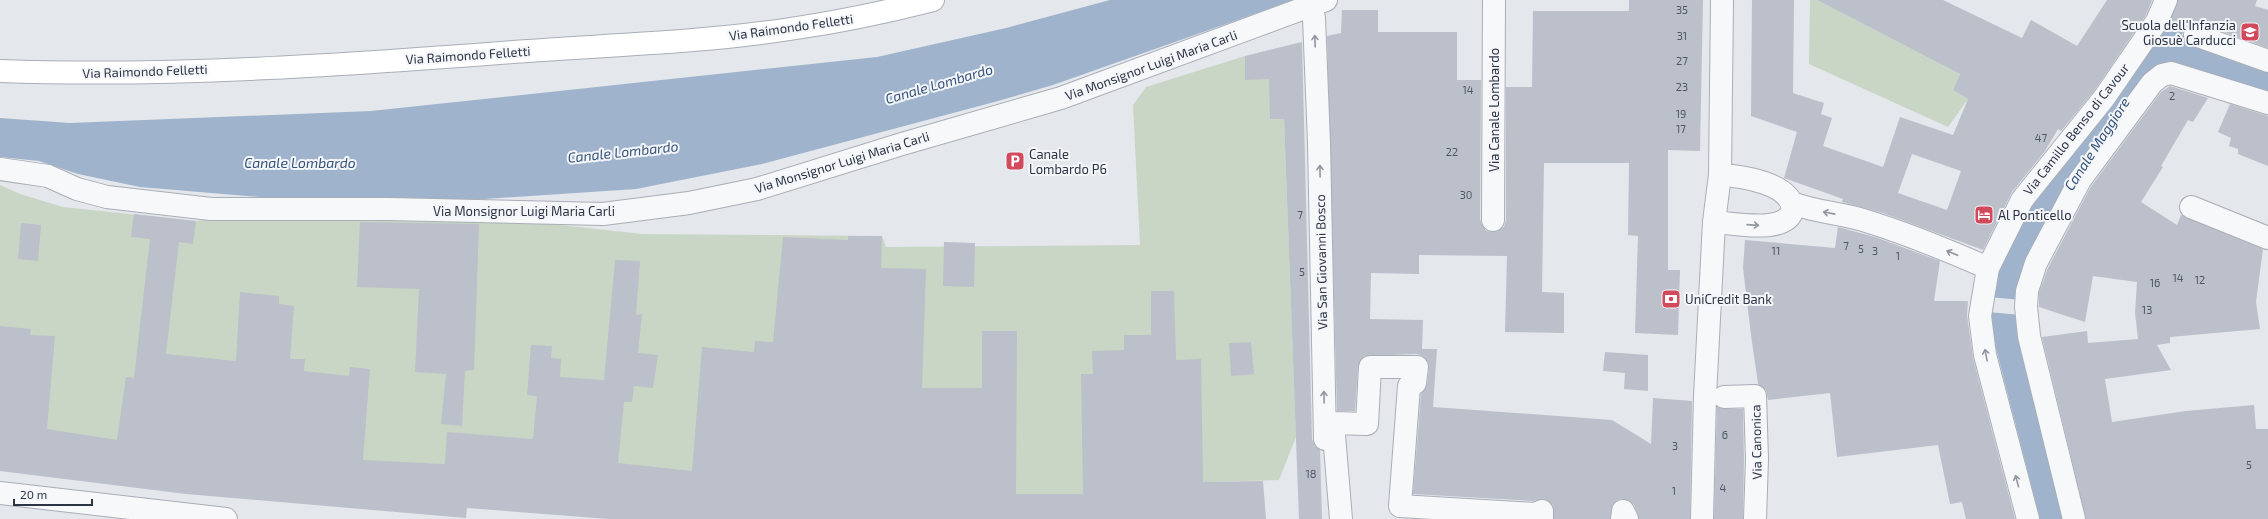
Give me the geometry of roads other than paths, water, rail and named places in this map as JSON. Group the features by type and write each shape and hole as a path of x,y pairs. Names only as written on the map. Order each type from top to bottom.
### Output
{"main road":[{"name":"Via Raimondo Felletti","path":"0,71 109,73 234,68 427,59 688,40 790,29 933,0"}],"street":[{"name":"Via Canale Lombardo","path":"1493,220 1494,0"},
{"path":"1702,519 1705,396 1714,222 1720,174 1722,0"},
{"name":"Via Camillo Benso di Cavour","path":"2028,519 1985,355 1980,316 1988,268 2022,200 2100,103 2157,21 2166,0"},
{"name":"Via Monsignor Luigi Maria Carli","path":"0,169 48,176 77,189 107,197 211,209 388,209 603,214 689,203 757,189 902,144 1042,104 1318,3"},
{"name":"Via San Giovanni Bosco","path":"1318,3 1314,18 1319,143 1324,434 1334,519"},
{"path":"2195,35 2268,61"},
{"path":"2074,519 2029,336 2024,307 2027,291 2036,263 2080,180 2152,83 2162,75 2171,73 2268,103"},
{"path":"1720,174 1767,184 1782,191 1792,203 1809,209 1861,219 1912,235 1988,268"},
{"path":"1714,222 1777,225 1783,223 1792,213 1792,203"},
{"path":"2191,207 2268,238"},
{"path":"1341,519 1333,423 1367,424 1370,367 1417,367 1415,383 1408,386 1400,506 1535,514 1542,511 1542,519"},
{"name":"Via Canonica","path":"1724,397 1755,396 1757,459 1755,519"},
{"path":"0,493 226,519"},
{"path":"1622,519 1623,511 1627,519"}],"water":[{"name":"Canale Lombardo","path":"1110,0 1294,0 1053,85 998,101 762,164 636,189 469,200 271,198 140,187 78,174 39,161 0,157 0,118 70,123 371,111 877,57 1006,28"},
{"path":"2162,28 2268,67 2268,95 2171,64 2024,278 2069,519 2040,519 1992,333 1992,305 1997,278 2006,251 2018,226 2033,202"}],"waterway":[{"name":"Canale Maggiore","path":"2151,62 2161,47 2183,0"}],"place":[{"name":"Scuola dell'Infanzia Giosuè Carducci","path":"2250,32"},
{"name":"Canale Lombardo P6","path":"1015,161"},
{"name":"Al Ponticello","path":"1984,215"},
{"name":"UniCredit Bank","path":"1671,299"}]}
